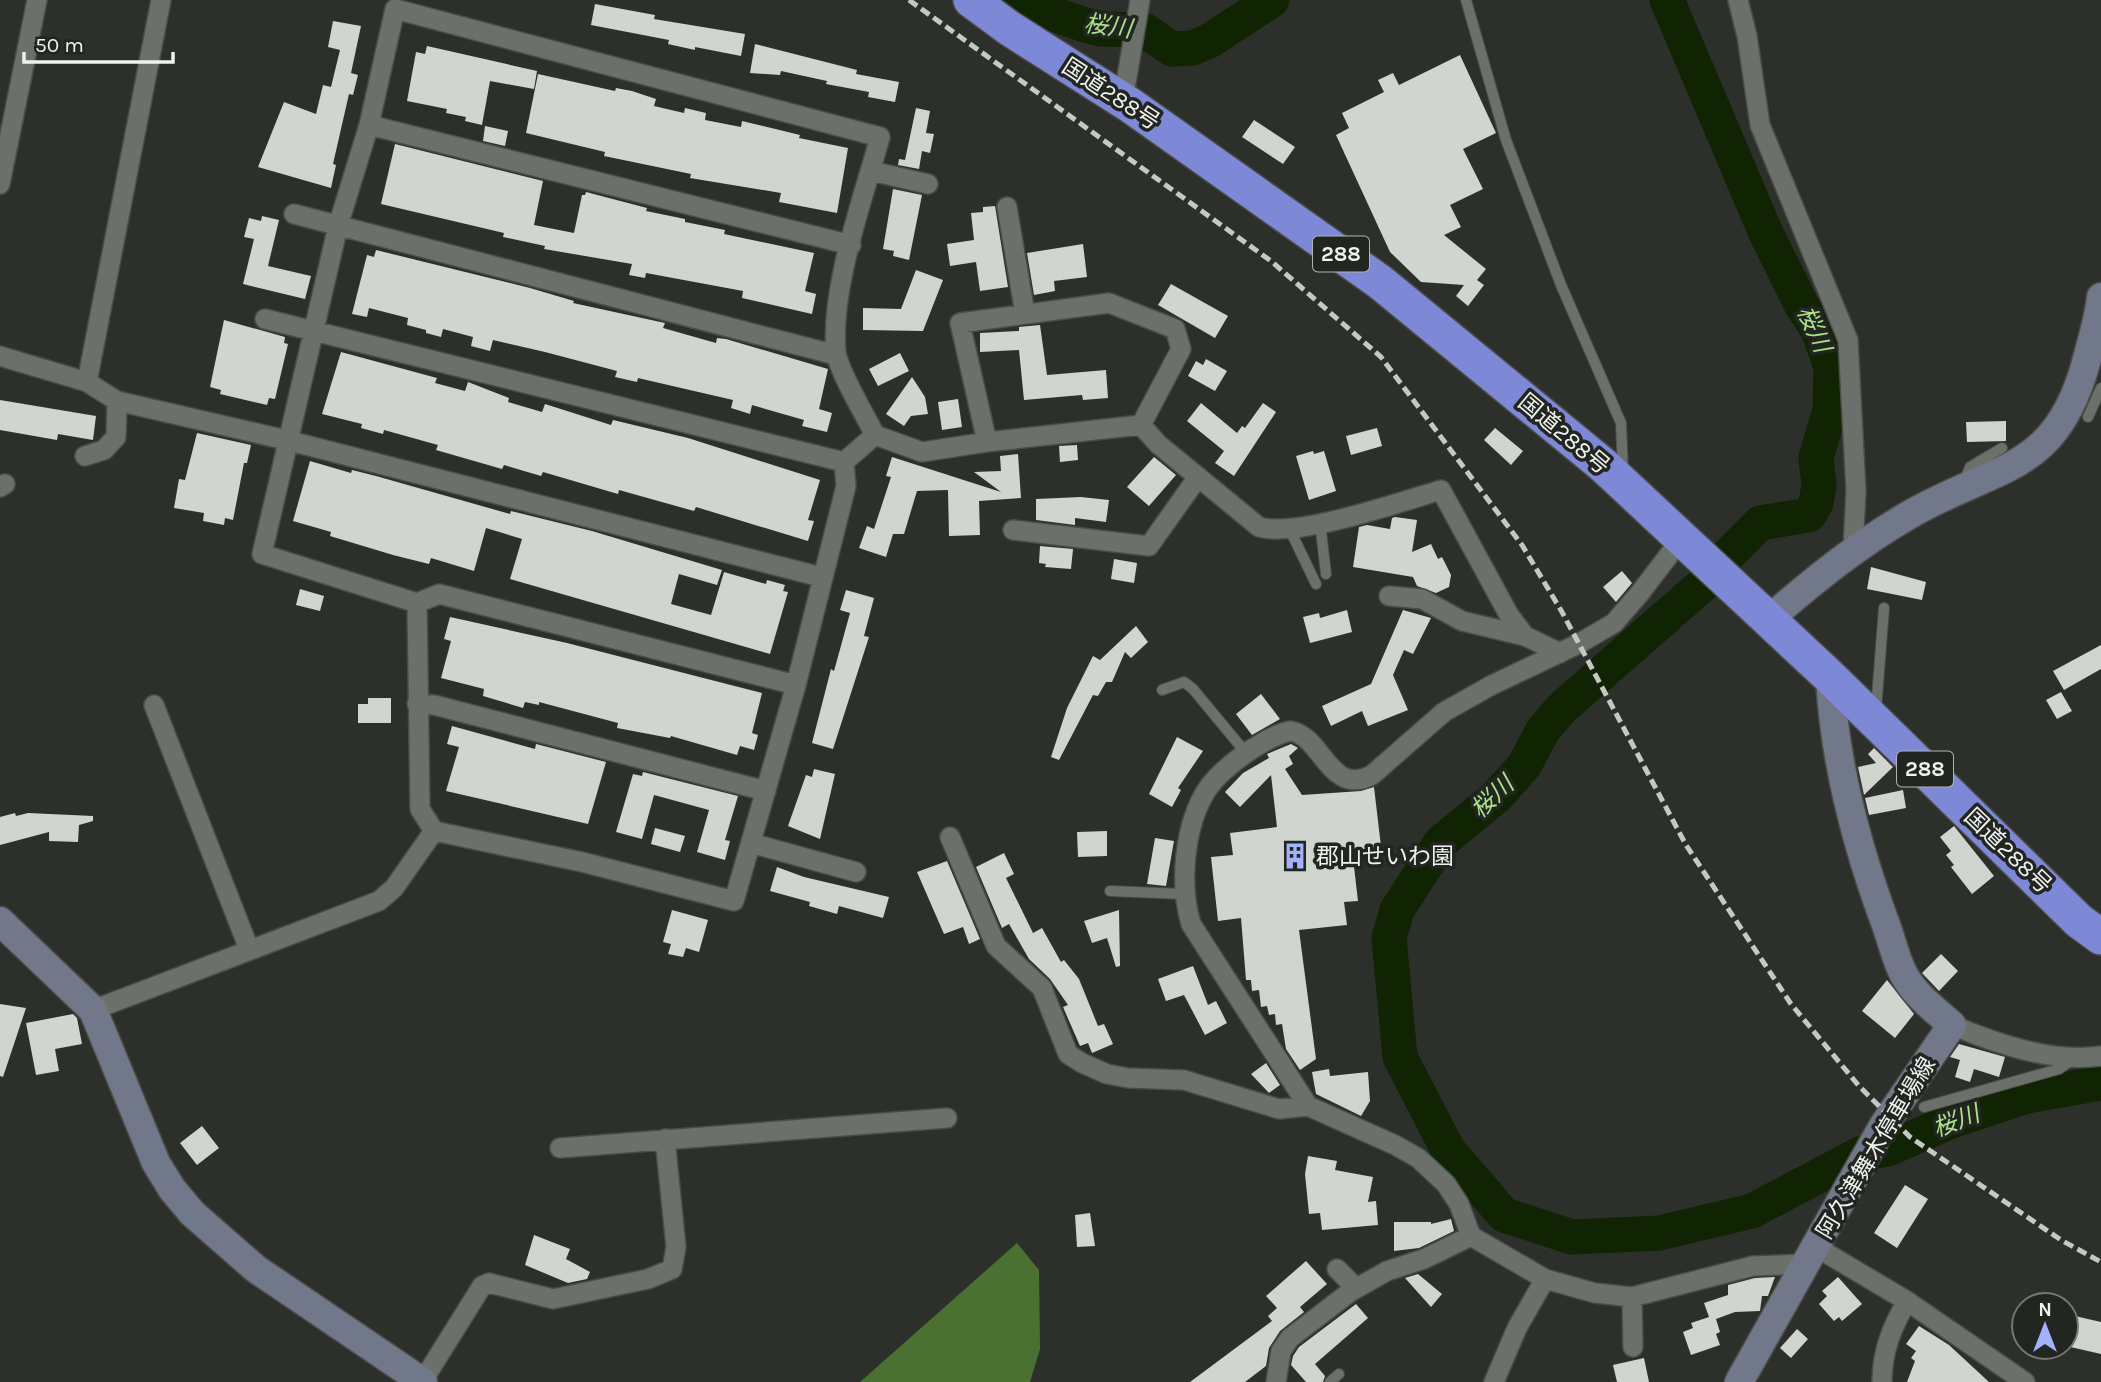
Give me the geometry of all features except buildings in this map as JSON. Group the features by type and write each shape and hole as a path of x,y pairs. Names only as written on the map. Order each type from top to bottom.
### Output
{"highway":[{"name":"国道288号","path":"971,0 1009,28 1123,100 1381,282 1622,483 1830,677 2080,921 2101,937"}],"street":[{"path":"0,184 37,0"},
{"path":"87,382 160,0"},
{"path":"1738,0 1747,36 1760,125 1848,340 1856,491 1853,549"},
{"path":"1123,100 1139,4"},
{"path":"796,685 439,594 417,603 262,554 286,440 338,226 369,125 395,9 880,137 850,245 838,307 836,355 875,435 922,452 1141,425"},
{"path":"369,125 850,245"},
{"path":"871,171 928,184"},
{"path":"1007,207 1025,314"},
{"path":"294,214 836,355"},
{"path":"1758,611 1928,503 2019,462 2051,439 2079,390 2101,297"},
{"path":"987,442 960,323 1109,303 1175,329 1181,349 1141,425"},
{"path":"265,319 844,462"},
{"path":"0,356 87,382 117,401 286,440 821,577"},
{"path":"85,456 104,450 116,437 117,401"},
{"path":"1141,425 1158,444 1259,527 1272,531 1320,522 1441,491 1509,615 1525,636"},
{"path":"844,462 875,435"},
{"path":"417,603 420,809 434,831 582,862 734,901 796,685 846,486 844,462"},
{"path":"1013,530 1149,546 1198,477"},
{"path":"1308,1106 1191,924 1184,894 1191,830 1199,805 1219,776 1246,753 1284,732 1299,733 1337,774 1351,779 1366,778 1444,712 1614,623 1683,539"},
{"path":"1390,596 1422,599 1462,621 1525,636 1560,653"},
{"path":"1830,677 1845,783 1868,873 1905,976 1920,996 1952,1025 2035,1052 2076,1057 2101,1056"},
{"path":"417,704 434,705 766,791"},
{"path":"155,705 249,949"},
{"path":"93,1010 379,901 394,888 434,831"},
{"path":"950,837 996,946 1042,988 1068,1054 1107,1074 1184,1080 1279,1109 1308,1106 1418,1158 1446,1184 1459,1204 1471,1236 1545,1279 1595,1293 1632,1297 1753,1266 1811,1255 1907,1301 2025,1382"},
{"path":"751,843 856,872"},
{"path":"0,921 93,1010 156,1163 172,1189 192,1213 256,1269 422,1382 482,1286 489,1283 554,1299 648,1279 672,1269 676,1247 666,1139"},
{"name":"阿久津舞木停車場線","path":"1739,1382 1883,1126 1952,1025"},
{"path":"559,1148 947,1118"},
{"path":"1279,1381 1281,1351 1290,1338 1356,1288 1387,1271 1424,1259 1471,1236"},
{"path":"1337,1269 1356,1288"},
{"path":"1494,1382 1517,1328 1545,1279"},
{"path":"1632,1297 1633,1347"},
{"path":"1882,1382 1882,1364 1891,1329 1907,1301"}],"lane":[{"path":"1466,0 1506,140 1561,285 1621,423 1622,483"},
{"path":"2088,417 2101,388"},
{"path":"1962,489 1970,467 2003,448"},
{"path":"1320,522 1326,573"},
{"path":"1289,528 1315,584"},
{"path":"1875,721 1884,608"},
{"path":"1162,690 1184,682 1192,688 1246,753"},
{"path":"1110,891 1184,894"},
{"path":"1924,1107 2059,1069 2076,1057"},
{"path":"1330,1382 1339,1374"}],"green space":[{"path":"1017,1243 1039,1270 1040,1349 1030,1382 860,1382"}],"waterway":[{"name":"桜川","path":"1012,0 1101,29 1144,30 1172,49 1193,48 1209,41 1272,0"},
{"name":"桜川","path":"1667,0 1765,231 1802,306 1818,330 1831,367 1830,410 1816,458 1819,485 1816,503 1809,515 1760,523 1728,555 1716,573 1562,708 1543,730 1524,766 1496,797 1441,842 1397,910 1389,938 1400,1057 1448,1150 1504,1215 1572,1237 1659,1233 1752,1211 1862,1153 1888,1149 1949,1122 2027,1096 2101,1083"}],"railway":[{"path":"909,0 1271,261 1381,357 1522,545 1562,612 1686,845 1791,1004 1859,1086 1910,1137 2061,1240 2101,1262"}],"place":[{"name":"郡山せいわ園","path":"1295,856"}]}
